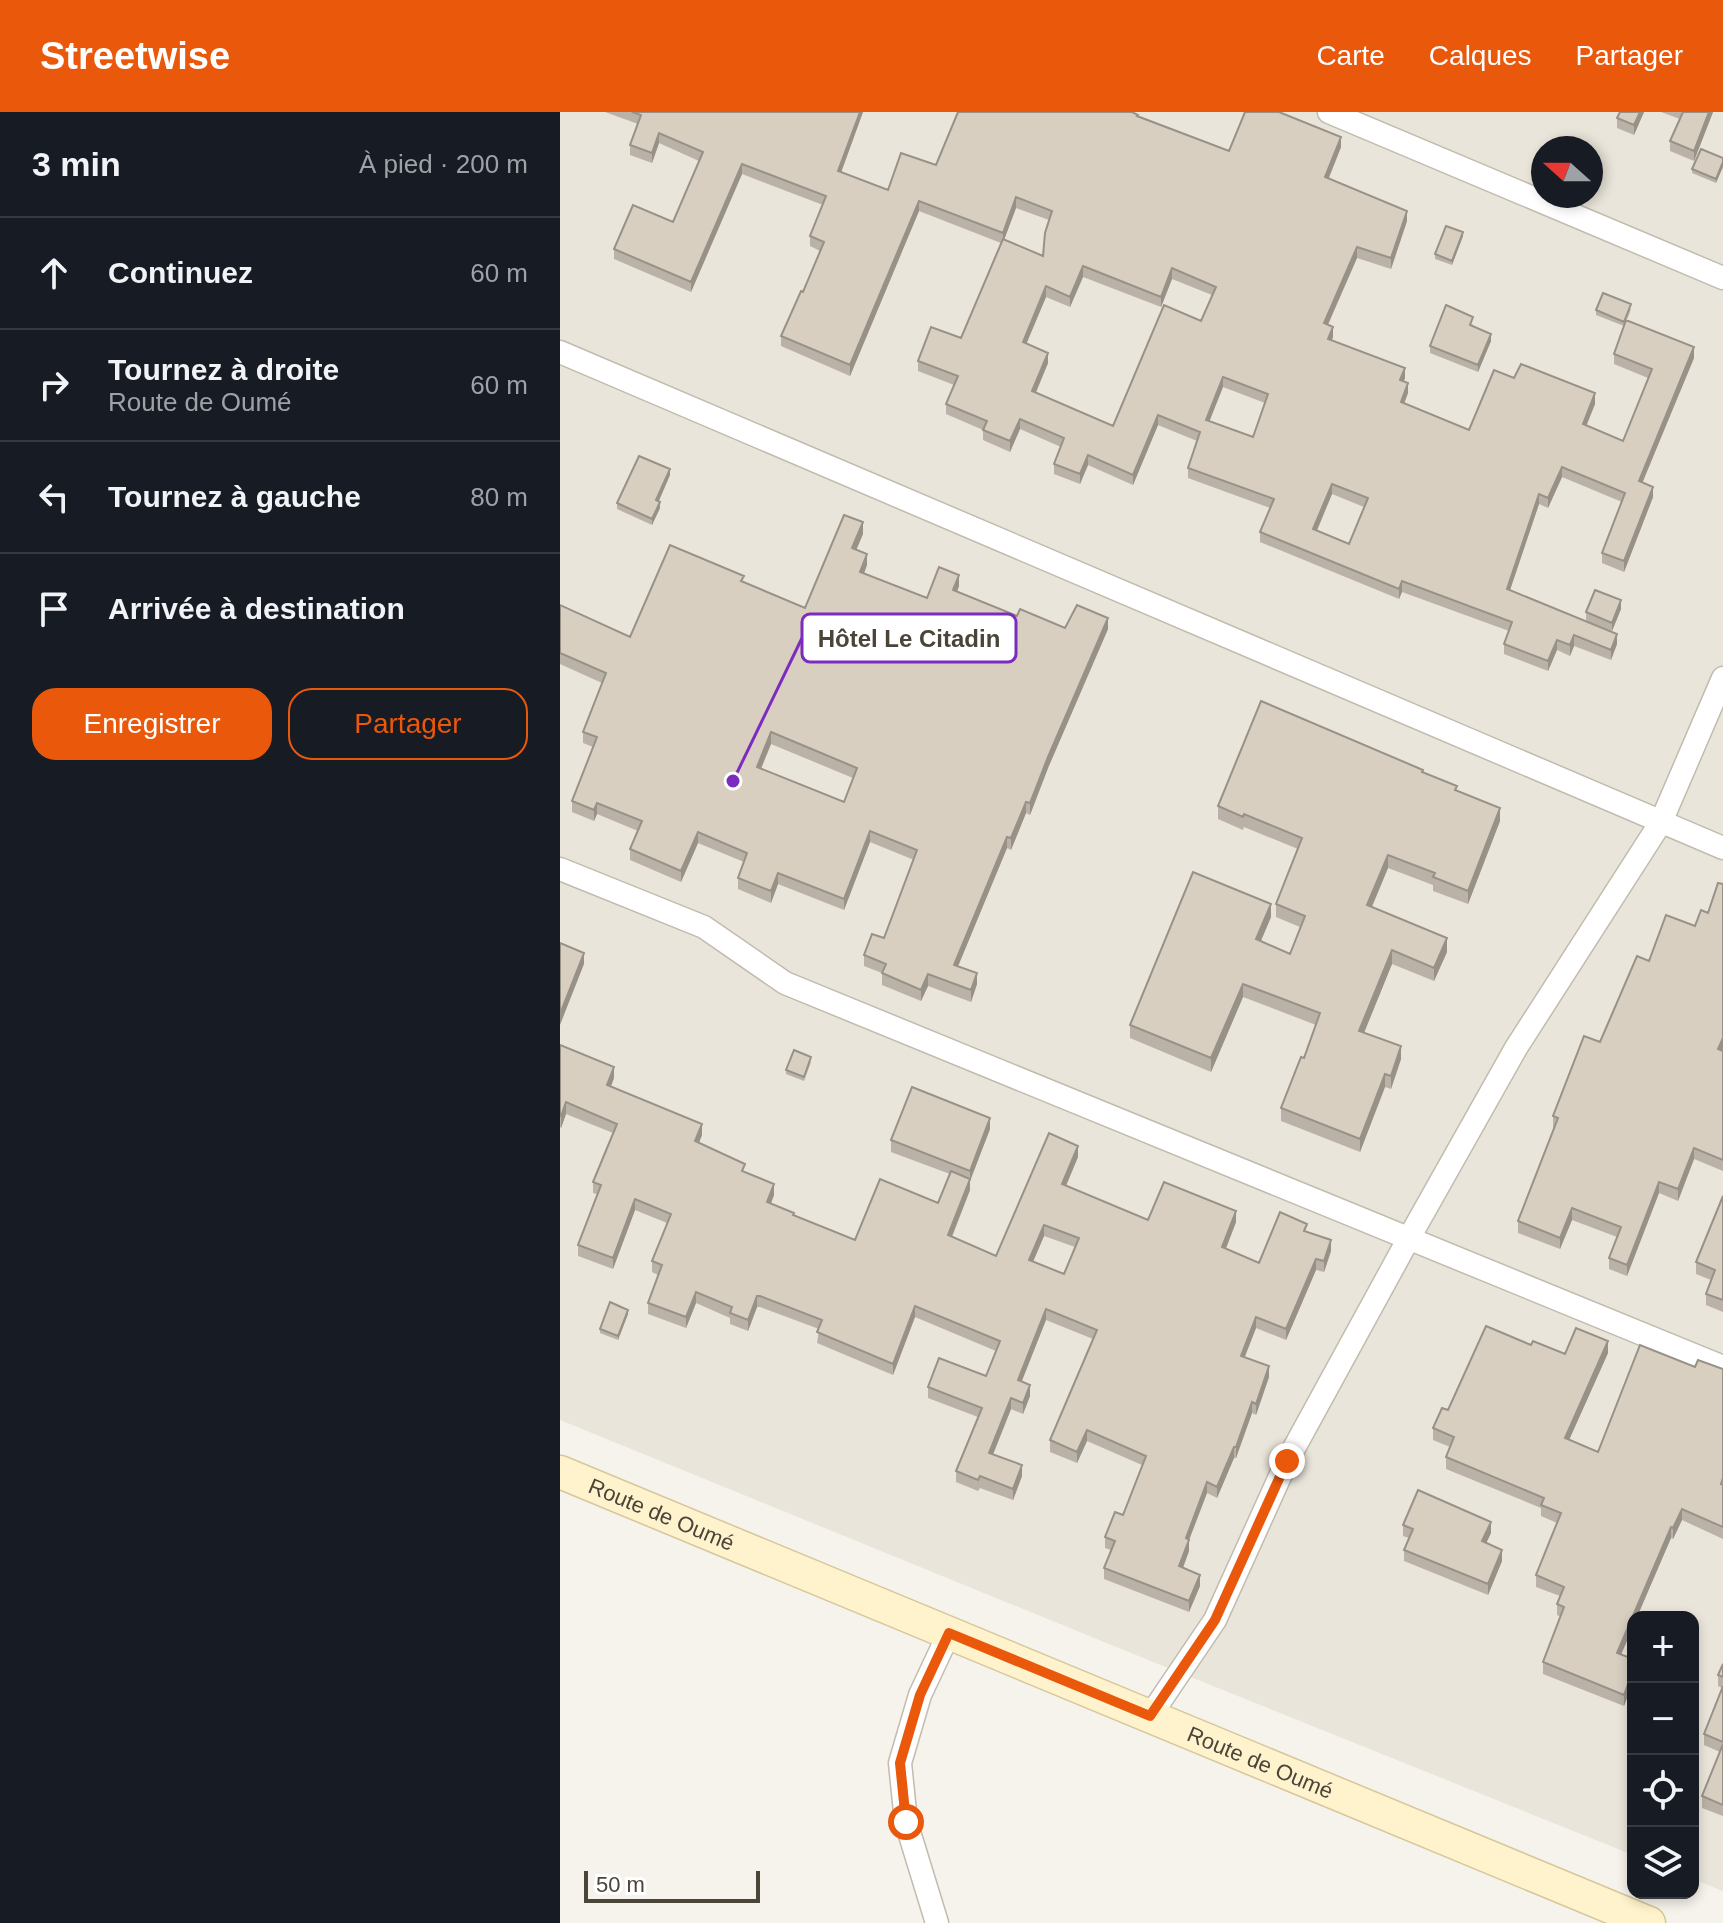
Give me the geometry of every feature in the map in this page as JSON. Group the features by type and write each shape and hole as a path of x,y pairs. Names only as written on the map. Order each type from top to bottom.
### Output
{"street":[{"path":"1329,112 1723,278"},
{"path":"560,352 1723,848"},
{"path":"1150,1716 1215,1620 1287,1461 1516,1048 1661,822 1723,678"},
{"path":"560,869 704,927 785,983 1723,1367"},
{"name":"Route de Oumé","path":"560,1472 1649,1923"},
{"path":"937,1923 906,1822 900,1763 920,1695 949,1633"}],"shaded area":[{"path":"560,112 1723,112 1723,1891 1699,1881 1699,1611 1627,1611 1627,1853 560,1420"}],"building":[{"path":"632,112 860,112 838,171 888,190 901,153 936,165 958,112 1132,112 1229,151 1245,112 1279,112 1341,137 1325,177 1407,211 1391,258 1357,247 1324,323 1333,327 1328,339 1405,368 1400,380 1408,383 1401,402 1469,430 1494,370 1514,378 1521,364 1595,393 1583,424 1623,441 1652,369 1614,354 1626,320 1694,347 1639,481 1653,487 1624,561 1602,553 1625,493 1562,467 1548,498 1539,494 1507,589 1617,634 1611,650 1574,635 1570,645 1557,640 1548,661 1504,644 1512,622 1402,581 1399,589 1260,532 1274,499 1188,468 1200,432 1158,415 1133,475 1088,455 1080,474 1054,464 1064,438 1020,419 1010,441 983,430 987,421 946,404 958,376 918,361 931,327 961,338 1003,239 1043,256 1045,233 1052,211 1016,197 1003,233 919,201 850,365 781,336 824,242 810,236 826,196 742,164 691,282 614,249 633,205 673,222 703,152 659,133 652,153 630,145 641,115","holes":["1083,266 1161,297 1172,268 1216,287 1201,321 1164,305 1113,426 1032,391 1048,353 1023,342 1046,286 1070,297","1223,377 1268,394 1253,437 1206,420","1332,484 1368,498 1349,544 1313,529"]},
{"path":"1620,112 1640,112 1634,125 1617,118"},
{"path":"1683,112 1709,112 1694,151 1670,141"},
{"path":"1701,149 1723,158 1716,179 1692,169"},
{"path":"1446,226 1463,232 1452,261 1435,254"},
{"path":"1603,293 1631,304 1624,322 1596,310"},
{"path":"1446,305 1473,317 1470,325 1491,334 1478,365 1430,346"},
{"path":"639,456 670,469 656,500 660,502 652,519 617,503"},
{"path":"844,515 863,522 852,548 867,554 860,572 927,598 939,567 959,575 953,590 1017,616 1020,609 1065,628 1077,605 1108,618 1030,803 1026,802 1011,838 1007,837 954,965 977,973 971,990 928,974 921,990 882,973 886,964 864,955 872,934 884,938 917,850 870,831 844,899 778,873 771,891 738,878 747,853 698,832 681,871 630,849 642,821 597,803 594,810 572,801 597,737 583,732 606,673 560,653 560,605 630,637 670,545 744,576 741,581 805,608","holes":["771,732 857,768 844,802 757,767"]},
{"path":"1595,590 1621,600 1612,623 1586,612"},
{"path":"1261,701 1423,770 1457,786 1455,790 1500,808 1468,891 1433,877 1435,873 1388,855 1367,905 1447,938 1434,968 1392,950 1359,1031 1401,1046 1391,1076 1385,1074 1360,1139 1281,1108 1320,1013 1243,984 1211,1058 1130,1025 1193,872 1271,904 1256,939 1290,954 1305,916 1276,904 1302,838 1218,806"},
{"path":"1718,883 1723,884 1723,1038 1718,1049 1723,1051 1723,1160 1694,1148 1678,1189 1659,1182 1627,1265 1609,1258 1621,1227 1572,1208 1560,1238 1518,1221 1558,1118 1553,1116 1584,1036 1600,1042 1637,956 1649,961 1666,915 1695,926 1701,910 1708,913"},
{"path":"560,943 584,953 560,1014"},
{"path":"560,1045 614,1067 607,1085 702,1124 695,1141 745,1164 742,1171 774,1184 767,1202 855,1240 880,1179 938,1203 951,1171 970,1179 948,1235 996,1256 1049,1133 1078,1146 1062,1184 1148,1220 1164,1182 1236,1211 1222,1247 1259,1263 1280,1212 1307,1224 1304,1231 1331,1240 1324,1261 1316,1259 1286,1329 1256,1317 1241,1356 1269,1366 1256,1404 1252,1402 1217,1487 1207,1482 1186,1538 1189,1540 1179,1566 1200,1575 1189,1601 1104,1568 1115,1541 1105,1537 1115,1512 1123,1515 1146,1456 1087,1430 1077,1452 1050,1440 1097,1330 1046,1309 1018,1380 1030,1385 1023,1403 1011,1398 989,1453 1022,1465 1013,1489 980,1476 978,1480 956,1471 982,1408 928,1387 939,1358 986,1376 1000,1341 915,1306 893,1364 817,1332 822,1320 760,1296 757,1296 748,1320 730,1313 732,1307 696,1292 686,1317 648,1303 662,1265 652,1261 671,1214 635,1199 613,1258 578,1245 601,1185 593,1182 617,1124 566,1102 560,1116","holes":["1044,1225 1079,1238 1064,1274 1029,1260"]},
{"path":"794,1050 811,1057 804,1077 786,1070"},
{"path":"912,1087 990,1118 970,1171 891,1140"},
{"path":"1723,1196 1723,1300 1706,1294 1715,1270 1696,1262"},
{"path":"610,1302 628,1310 618,1336 600,1329"},
{"path":"1486,1326 1531,1345 1533,1341 1565,1354 1576,1328 1608,1341 1565,1438 1598,1452 1640,1345 1695,1367 1698,1360 1723,1369 1723,1527 1682,1509 1671,1527 1635,1611 1627,1611 1627,1630 1617,1653 1627,1657 1624,1695 1543,1662 1564,1607 1557,1604 1564,1587 1536,1575 1561,1513 1541,1505 1544,1498 1446,1457 1454,1437 1433,1428 1442,1408 1448,1410"},
{"path":"1418,1490 1491,1522 1482,1541 1502,1550 1488,1584 1404,1550 1413,1529 1403,1525"},
{"path":"1723,1686 1723,1742 1704,1734"},
{"path":"1723,1744 1723,1805 1702,1796"}],"place":[{"name":"Hôtel Le Citadin","path":"733,781"}],"route":[{"path":"906,1822 900,1763 920,1695 949,1633 1150,1716 1215,1620 1287,1461"}]}
